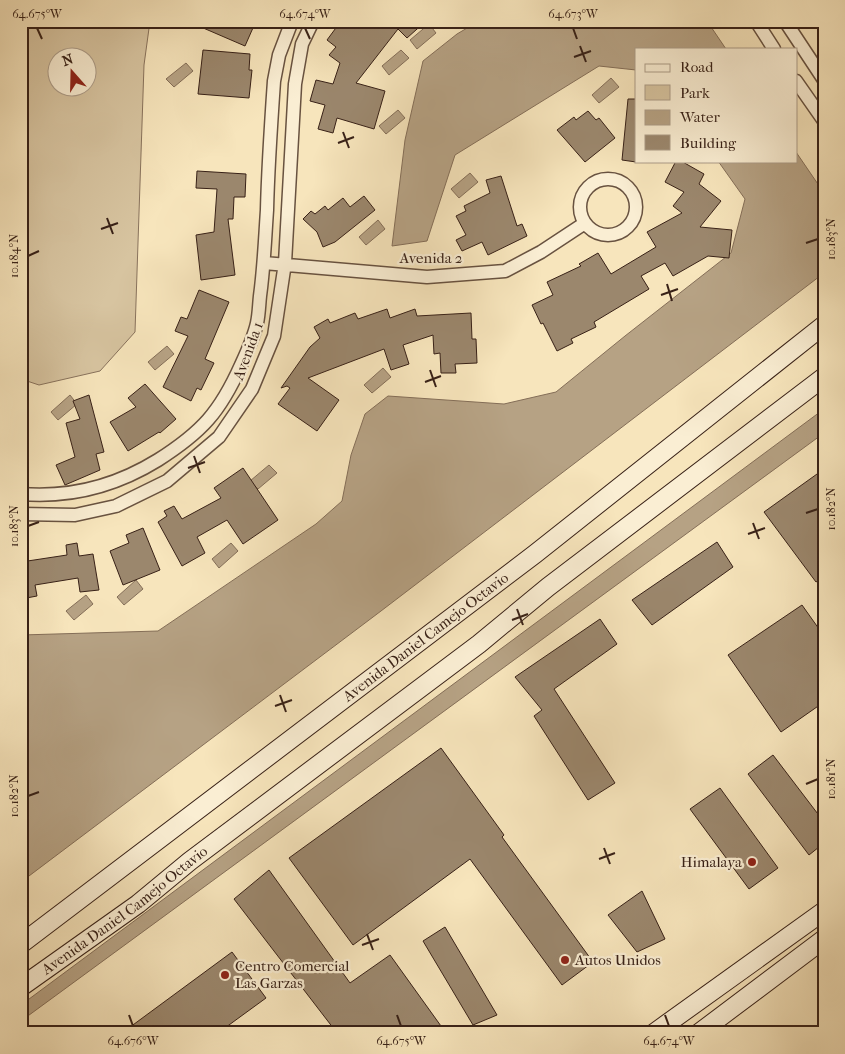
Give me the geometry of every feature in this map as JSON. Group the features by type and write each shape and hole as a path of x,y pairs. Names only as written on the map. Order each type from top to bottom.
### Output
{"main road":[{"name":"Avenida Daniel Camejo Octavio","path":"21,944 527,560 824,325"},
{"name":"Avenida Daniel Camejo Octavio","path":"21,987 138,904 190,861 478,644 548,587 824,377"},
{"path":"654,1033 824,911"},
{"path":"700,1033 824,939"}],"street":[{"name":"Avenida 1","path":"21,494 43,496 77,493 114,482 145,468 194,435 210,419 229,392 258,323 264,262 274,81 279,55 292,21"},
{"name":"Avenida 1","path":"21,514 76,515 116,506 167,481 219,437 252,389 274,336 284,264 295,84 302,44 313,21"},
{"path":"756,21 773,48"},
{"path":"785,21 824,80"},
{"path":"798,84 824,121"},
{"path":"604,178 612,178 620,180 632,191 637,206 636,214 633,222 621,232 613,235 597,233 585,222 581,215 580,207 584,192 589,185 604,178"},
{"name":"Avenida 2","path":"264,262 427,277 505,271 541,252 585,222"}],"green space":[{"path":"21,21 150,21 144,65 135,332 100,371 39,385 21,379"}],"water":[{"path":"479,21 707,21 725,48 635,48 635,70 599,66 455,155 427,241 392,246 405,140 423,61 457,34"},
{"path":"429,24 436,33 417,49 410,40"},
{"path":"401,50 409,58 389,75 382,66"},
{"path":"186,63 193,71 174,87 166,79"},
{"path":"611,78 619,87 599,103 592,95"},
{"path":"398,110 405,118 386,134 379,126"},
{"path":"798,155 824,193 824,273 381,611 21,882 21,635 158,631 316,524 342,501 351,455 365,414 388,396 504,404 556,392 731,253 745,199 719,162 798,162"},
{"path":"470,173 478,182 459,198 451,189"},
{"path":"378,220 385,229 366,245 359,237"},
{"path":"167,346 174,354 155,370 148,362"},
{"path":"383,368 391,377 372,393 364,385"},
{"path":"70,395 77,404 58,420 51,412"},
{"path":"824,409 824,433 21,1021 21,1005"},
{"path":"269,465 277,473 258,489 250,481"},
{"path":"231,543 238,551 219,568 212,559"},
{"path":"136,580 143,589 124,605 117,597"},
{"path":"86,595 93,604 74,620 66,611"}],"building":[{"path":"187,21 256,21 245,46"},
{"path":"341,21 426,21 407,38 398,29 356,83 385,91 374,129 337,118 333,133 318,129 325,105 310,101 316,80 333,84 340,63 329,55 336,47 327,40"},
{"path":"203,50 250,54 249,70 252,70 249,98 198,94"},
{"path":"628,99 635,99 635,162 622,160"},
{"path":"588,111 596,120 599,118 615,138 585,162 557,130 574,117 576,120"},
{"path":"675,162 683,162 704,174 699,184 721,201 700,227 732,230 729,258 708,256 673,276 665,263 641,276 649,289 594,322 596,327 571,339 573,343 557,351 532,305 553,295 547,282 581,266 579,264 598,253 611,274 656,247 647,232 682,213 673,206 684,192 665,182"},
{"path":"197,171 246,174 245,197 234,197 233,219 228,219 235,275 201,280 196,235 214,232 217,189 196,188"},
{"path":"501,176 517,226 522,224 527,236 488,255 482,242 462,251 456,240 466,235 456,216 466,211 464,206 490,193 486,180"},
{"path":"364,196 375,210 335,242 323,247 317,232 303,219 311,211 315,214 325,206 328,210 343,198 350,207"},
{"path":"199,290 229,302 205,359 214,363 201,390 197,388 191,401 163,387 188,336 175,331 181,317 187,319"},
{"path":"387,309 390,318 415,309 417,316 471,313 472,339 476,339 477,363 455,364 456,373 441,373 440,353 434,354 433,335 403,345 409,364 391,370 384,349 308,378 339,400 317,431 278,404 290,388 287,386 281,388 310,347 320,338 314,327 328,319 330,323 355,313 358,319"},
{"path":"145,384 176,419 160,433 128,451 110,422 136,407 128,398"},
{"path":"89,395 104,452 96,454 100,470 65,485 56,465 75,457 66,423 80,419 73,401"},
{"path":"243,468 278,520 243,544 227,520 197,537 205,553 182,566 158,522 167,516 164,511 174,506 182,519 221,498 214,488"},
{"path":"824,469 824,577 816,582 764,512"},
{"path":"143,528 160,570 123,585 110,551 129,543 126,535"},
{"path":"717,542 733,567 652,625 632,600"},
{"path":"77,543 79,556 93,554 99,590 80,592 78,578 35,585 37,596 21,599 21,562 67,555 66,545"},
{"path":"802,605 824,636 824,702 781,732 728,655"},
{"path":"600,619 617,644 554,689 615,783 588,800 534,716 542,710 515,677"},
{"path":"441,748 504,835 502,837 593,962 562,985 470,859 353,945 289,858"},
{"path":"773,755 824,822 824,843 809,855 748,774"},
{"path":"720,788 778,868 749,889 690,809"},
{"path":"269,870 350,983 390,955 446,1033 337,1033 234,899"},
{"path":"642,891 665,939 637,952 608,915"},
{"path":"445,927 497,1015 473,1025 423,941"},
{"name":"Centro Comercial Las Garzas","path":"232,952 266,998 218,1033 122,1033"}],"place":[{"name":"Himalaya","path":"752,862"},
{"name":"Autos Unidos","path":"565,960"},
{"name":"Centro Comercial Las Garzas","path":"225,975"}]}
